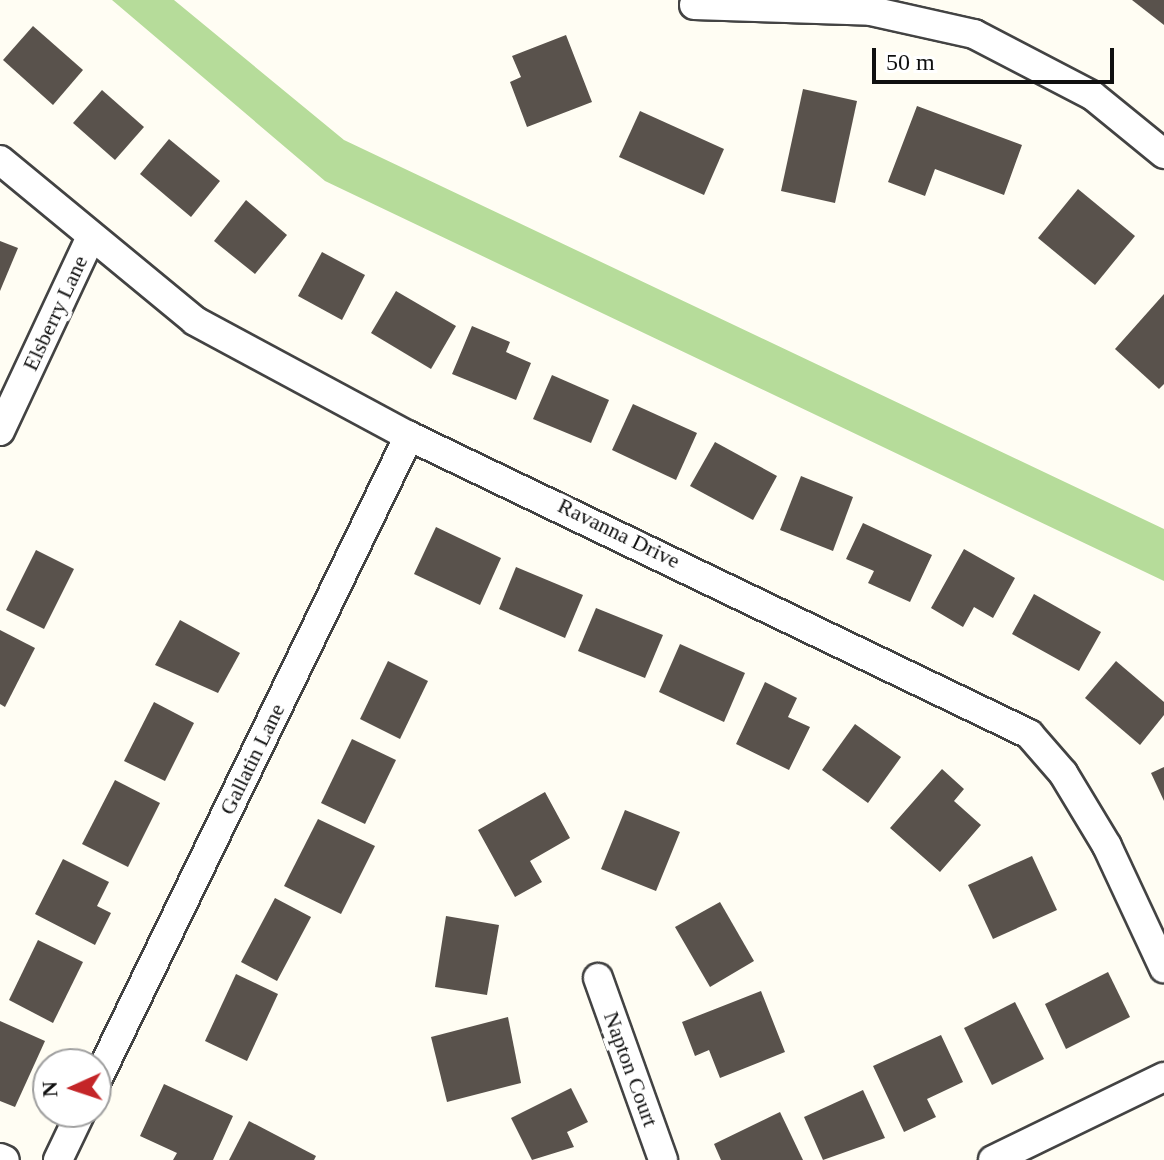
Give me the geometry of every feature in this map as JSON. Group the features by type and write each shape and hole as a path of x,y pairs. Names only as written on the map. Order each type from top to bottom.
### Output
{"street":[{"path":"694,5 871,11 974,34 1093,96 1164,154"},
{"name":"Ravanna Drive","path":"0,160 90,239 195,321 409,436 1029,734 1063,773 1107,846 1164,968"},
{"name":"Elsberry Lane","path":"0,431 90,239"},
{"name":"Gallatin Lane","path":"112,1049 409,436"},
{"name":"Napton Court","path":"598,978 663,1160"},
{"path":"993,1160 1164,1077"},
{"path":"58,1160 73,1128"}],"green space":[{"path":"112,0 174,0 344,140 1164,529 1164,581 325,181"}],"building":[{"path":"1132,0 1164,0 1164,25"},
{"path":"33,26 83,70 53,105 3,60"},
{"path":"566,35 592,102 527,127 510,82 521,77 512,56"},
{"path":"803,89 857,101 835,203 781,191"},
{"path":"102,90 144,127 115,160 73,123"},
{"path":"917,106 1022,145 1004,195 935,169 925,196 888,182"},
{"path":"640,111 724,149 704,195 619,157"},
{"path":"169,139 220,181 191,217 140,174"},
{"path":"1078,189 1135,236 1095,285 1038,238"},
{"path":"246,200 287,235 255,274 214,241"},
{"path":"0,241 18,248 0,291"},
{"path":"322,252 365,275 342,320 298,296"},
{"path":"396,291 456,326 431,369 371,333"},
{"path":"1164,294 1164,384 1159,389 1115,349"},
{"path":"472,326 510,342 506,352 531,363 516,400 452,374"},
{"path":"552,375 609,400 591,443 533,419"},
{"path":"633,404 697,433 676,480 612,450"},
{"path":"715,442 777,476 753,520 690,486"},
{"path":"801,476 853,497 833,551 780,530"},
{"path":"863,523 932,555 910,602 868,583 874,571 846,559"},
{"path":"436,527 501,558 480,605 414,574"},
{"path":"964,549 1015,578 993,618 974,607 963,627 931,608"},
{"path":"36,550 74,569 44,629 6,610"},
{"path":"516,567 583,595 565,638 499,609"},
{"path":"1034,594 1101,632 1079,671 1012,634"},
{"path":"596,608 663,635 645,678 578,651"},
{"path":"180,620 240,653 218,693 155,665"},
{"path":"0,630 35,648 5,707 0,704"},
{"path":"680,644 745,673 724,722 659,692"},
{"path":"388,661 428,681 400,739 360,719"},
{"path":"1116,661 1164,702 1164,715 1140,745 1085,698"},
{"path":"765,682 797,698 788,717 810,727 789,770 736,744"},
{"path":"154,702 194,723 165,781 124,761"},
{"path":"855,724 901,757 868,803 822,770"},
{"path":"352,739 396,760 365,824 321,803"},
{"path":"1164,767 1164,801 1151,773"},
{"path":"942,769 964,789 954,801 981,825 940,872 890,828"},
{"path":"115,780 160,803 128,867 82,844"},
{"path":"545,792 570,838 530,861 542,882 515,897 478,830"},
{"path":"625,810 680,832 656,891 601,869"},
{"path":"318,819 375,846 341,914 284,886"},
{"path":"1032,856 1057,910 993,939 968,885"},
{"path":"63,859 109,882 97,906 111,913 95,945 35,914"},
{"path":"275,898 311,917 277,981 241,962"},
{"path":"720,902 754,961 710,987 675,927"},
{"path":"446,916 499,925 487,995 435,987"},
{"path":"38,940 83,962 53,1023 9,1000"},
{"path":"1108,972 1130,1017 1066,1049 1045,1004"},
{"path":"236,974 278,994 247,1061 205,1041"},
{"path":"761,991 785,1052 720,1078 709,1050 695,1056 682,1022"},
{"path":"1015,1002 1044,1059 992,1085 964,1028"},
{"path":"508,1017 521,1083 447,1102 431,1037"},
{"path":"0,1021 45,1041 42,1048 32,1048 32,1070 15,1107 0,1101"},
{"path":"941,1035 963,1082 927,1099 936,1117 904,1132 873,1066"},
{"path":"164,1084 233,1116 213,1160 173,1160 177,1153 140,1136"},
{"path":"571,1088 588,1122 567,1132 574,1147 532,1160 511,1118"},
{"path":"863,1090 885,1138 823,1160 804,1117"},
{"path":"780,1112 803,1160 721,1160 714,1144"},
{"path":"249,1121 316,1156 314,1160 229,1160"}]}
